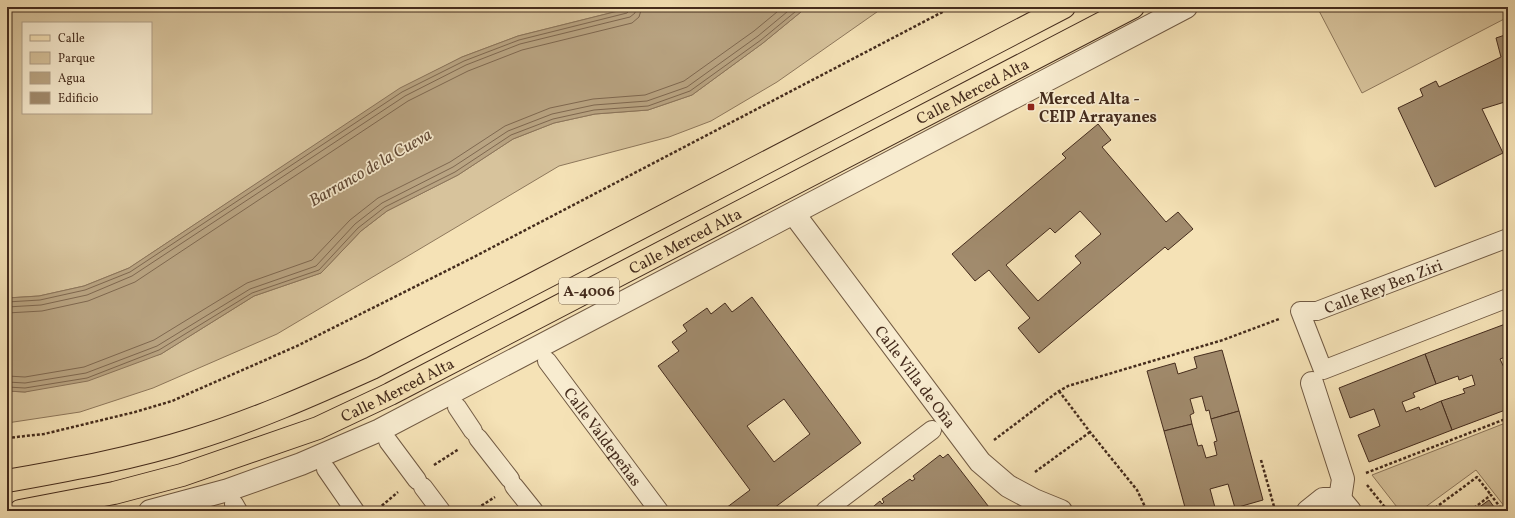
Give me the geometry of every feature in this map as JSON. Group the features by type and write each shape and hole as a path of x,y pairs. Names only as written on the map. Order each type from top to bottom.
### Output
{"main road":[{"name":"Calle Merced Alta","path":"7,482 112,461 191,440 290,405 365,372 1064,7"},
{"name":"Calle Merced Alta","path":"20,511 114,493 182,475 318,428 397,391 1133,7"}],"street":[{"name":"Calle Merced Alta","path":"150,511 228,490 301,464 380,430 1186,7"},
{"name":"Calle Villa de Oña","path":"794,214 980,462 1008,486 1034,500 1060,511"},
{"name":"Calle Rey Ben Ziri","path":"1300,311 1317,311 1508,238"},
{"path":"1300,311 1323,370 1508,298"},
{"name":"Calle Valdepeñas","path":"547,361 659,511"},
{"path":"1308,511 1323,499 1345,505 1343,479 1312,383"},
{"path":"457,407 534,511"},
{"path":"825,511 932,430"},
{"path":"388,442 440,511"},
{"path":"326,469 355,511"}],"path":[{"path":"7,438 44,434 135,412 172,401 290,350 477,255 952,7"},
{"path":"989,444 1059,391 1068,386 1223,340 1300,311"},
{"path":"1059,391 1137,490 1147,511"},
{"path":"1362,475 1508,418"},
{"path":"1033,474 1090,432"},
{"path":"1261,460 1275,510"},
{"path":"1431,511 1477,477 1503,511"},
{"path":"1470,511 1491,495"}],"green space":[{"path":"7,7 634,7 518,36 462,57 400,89 129,268 84,286 39,296 7,298"},
{"path":"807,7 884,7 777,82 711,121 669,137 559,166 277,334 153,388 80,412 7,423 7,391 25,392 161,354 254,296 321,273 361,231 387,211 458,175 513,139 554,123 595,114 648,110 692,95 763,43"},
{"path":"1317,7 1508,7 1508,17 1362,93"},
{"path":"1508,422 1508,511 1476,470 1420,511 1400,511 1372,475"}],"water":[{"name":"Barranco de la Cueva","path":"634,7 807,7 763,43 692,95 648,110 595,114 554,123 513,139 458,175 387,211 361,231 321,273 254,296 161,354 88,381 25,392 7,391 7,298 39,296 84,286 129,268 400,88 462,57 518,36"}],"building":[{"path":"1508,34 1508,101 1482,109 1503,153 1435,187 1398,108 1423,96 1420,89 1436,81 1439,87 1501,57 1496,38"},
{"path":"1098,124 1111,140 1102,147 1166,222 1178,212 1193,229 1168,250 1165,247 1039,353 1018,328 1030,318 989,270 975,281 952,254 1066,158 1062,154","holes":["1080,211 1101,234 1075,256 1081,263 1038,301 1006,265 1050,228 1055,233"]},
{"path":"752,297 861,443 770,511 722,511 750,490 658,366 679,351 672,342 687,331 683,325 707,308 711,314 725,303 732,312","holes":["784,399 810,434 774,462 747,426"]},
{"path":"1508,323 1508,356 1500,359 1508,376 1508,409 1452,430 1441,401 1465,393 1463,389 1475,385 1472,375 1459,380 1458,376 1436,384 1425,354"},
{"path":"1222,350 1239,411 1211,419 1209,410 1206,411 1202,396 1190,399 1194,413 1190,415 1192,424 1164,431 1147,371 1175,363 1178,374 1197,368 1194,357"},
{"path":"1425,354 1436,384 1413,393 1415,397 1402,402 1406,412 1419,407 1420,410 1441,401 1452,430 1369,462 1358,435 1380,426 1374,409 1350,418 1339,388"},
{"path":"1239,411 1263,500 1235,508 1228,484 1210,489 1216,511 1186,511 1164,431 1192,424 1198,446 1202,445 1206,458 1217,455 1214,442 1217,441 1211,419"},
{"path":"948,454 992,511 868,511 880,501 882,504 884,502 882,499 910,479 912,481 915,479 913,476 940,455 943,458"},
{"path":"1489,500 1497,511 1474,511"}],"place":[{"name":"Merced Alta - CEIP Arrayanes","path":"1031,107"}]}
